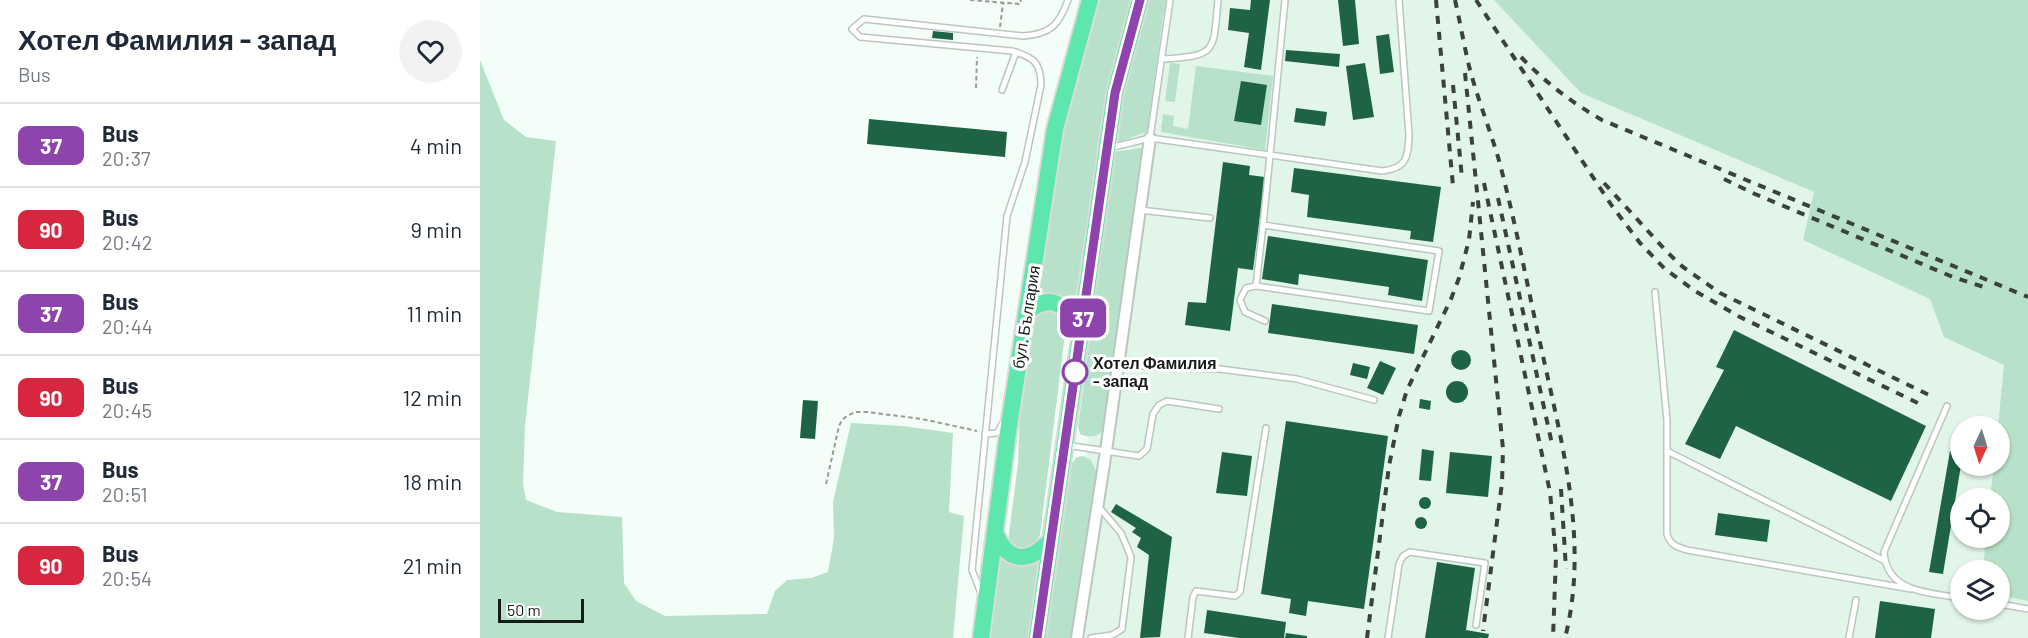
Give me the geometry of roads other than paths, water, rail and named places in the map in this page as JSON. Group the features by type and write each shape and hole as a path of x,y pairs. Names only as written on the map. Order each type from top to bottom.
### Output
{"highway":[{"name":"бул. България","path":"981,638 1013,400 1055,129 1090,0"},
{"path":"1037,638 1115,93 1140,0"},
{"path":"1027,313 1035,305 1052,302 1061,306 1075,319 1081,331"},
{"path":"996,535 1001,547 1008,554 1024,558 1041,550 1051,540"}],"street":[{"path":"1077,638 1150,138"}],"lane":[{"path":"986,606 972,570 1007,216 1025,162 1041,85 1041,73 1031,58 1016,52 860,37 852,29 864,19 1023,36 1036,35 1055,25 1061,19 1068,0"},
{"path":"1150,138 1170,0"},
{"path":"1162,59 1185,58 1206,53 1213,45 1218,0"},
{"path":"1256,286 1286,0"},
{"path":"1106,149 1150,138 1382,171 1393,170 1402,165 1408,153 1409,135 1399,0"},
{"path":"1002,90 1016,52"},
{"path":"1140,210 1210,218"},
{"path":"1263,225 1439,251 1429,311 1256,286 1246,288 1240,300 1245,312 1265,321"},
{"path":"1655,292 1666,421 1667,534 1673,544 1688,550 1950,596"},
{"path":"1118,365 1220,369 1297,379 1374,400"},
{"path":"985,434 996,433 1002,427 1013,400"},
{"path":"1064,445 1139,456 1147,449 1154,414 1159,405 1167,401 1219,409"},
{"path":"1911,589 1888,572 1884,552 1947,406"},
{"path":"1188,638 1193,597 1196,591 1235,596 1240,592 1266,428"},
{"path":"1667,451 1885,561"},
{"path":"1092,638 1112,635 1122,629 1131,557 1121,533 1097,505"},
{"path":"1388,638 1398,564 1402,556 1410,552 1485,563 1476,625"},
{"path":"1849,638 1856,600"},
{"path":"2010,606 2028,609"}],"railway":[{"path":"1436,0 1453,186"},
{"path":"1455,0 1469,66 1498,157 1511,207 1565,461 1574,532 1572,603 1565,638"},
{"path":"1476,0 1612,206 1640,243 1665,269 1695,291 1738,316 1924,406"},
{"path":"1521,57 1559,92 1602,120 2028,297"},
{"path":"1465,73 1503,449 1502,483 1483,631"},
{"path":"1453,85 1462,178"},
{"path":"1724,179 1953,277 1990,289"},
{"path":"1484,183 1550,492 1556,556 1553,638"},
{"path":"1604,183 1668,253 1683,267 1720,293 1929,395"},
{"path":"1498,198 1552,444"},
{"path":"1367,638 1389,466 1399,416 1407,390 1459,278 1469,240 1473,202"},
{"path":"1561,489 1566,569"}],"place":[{"name":"Хотел Фамилия - запад","path":"1075,372"}]}
